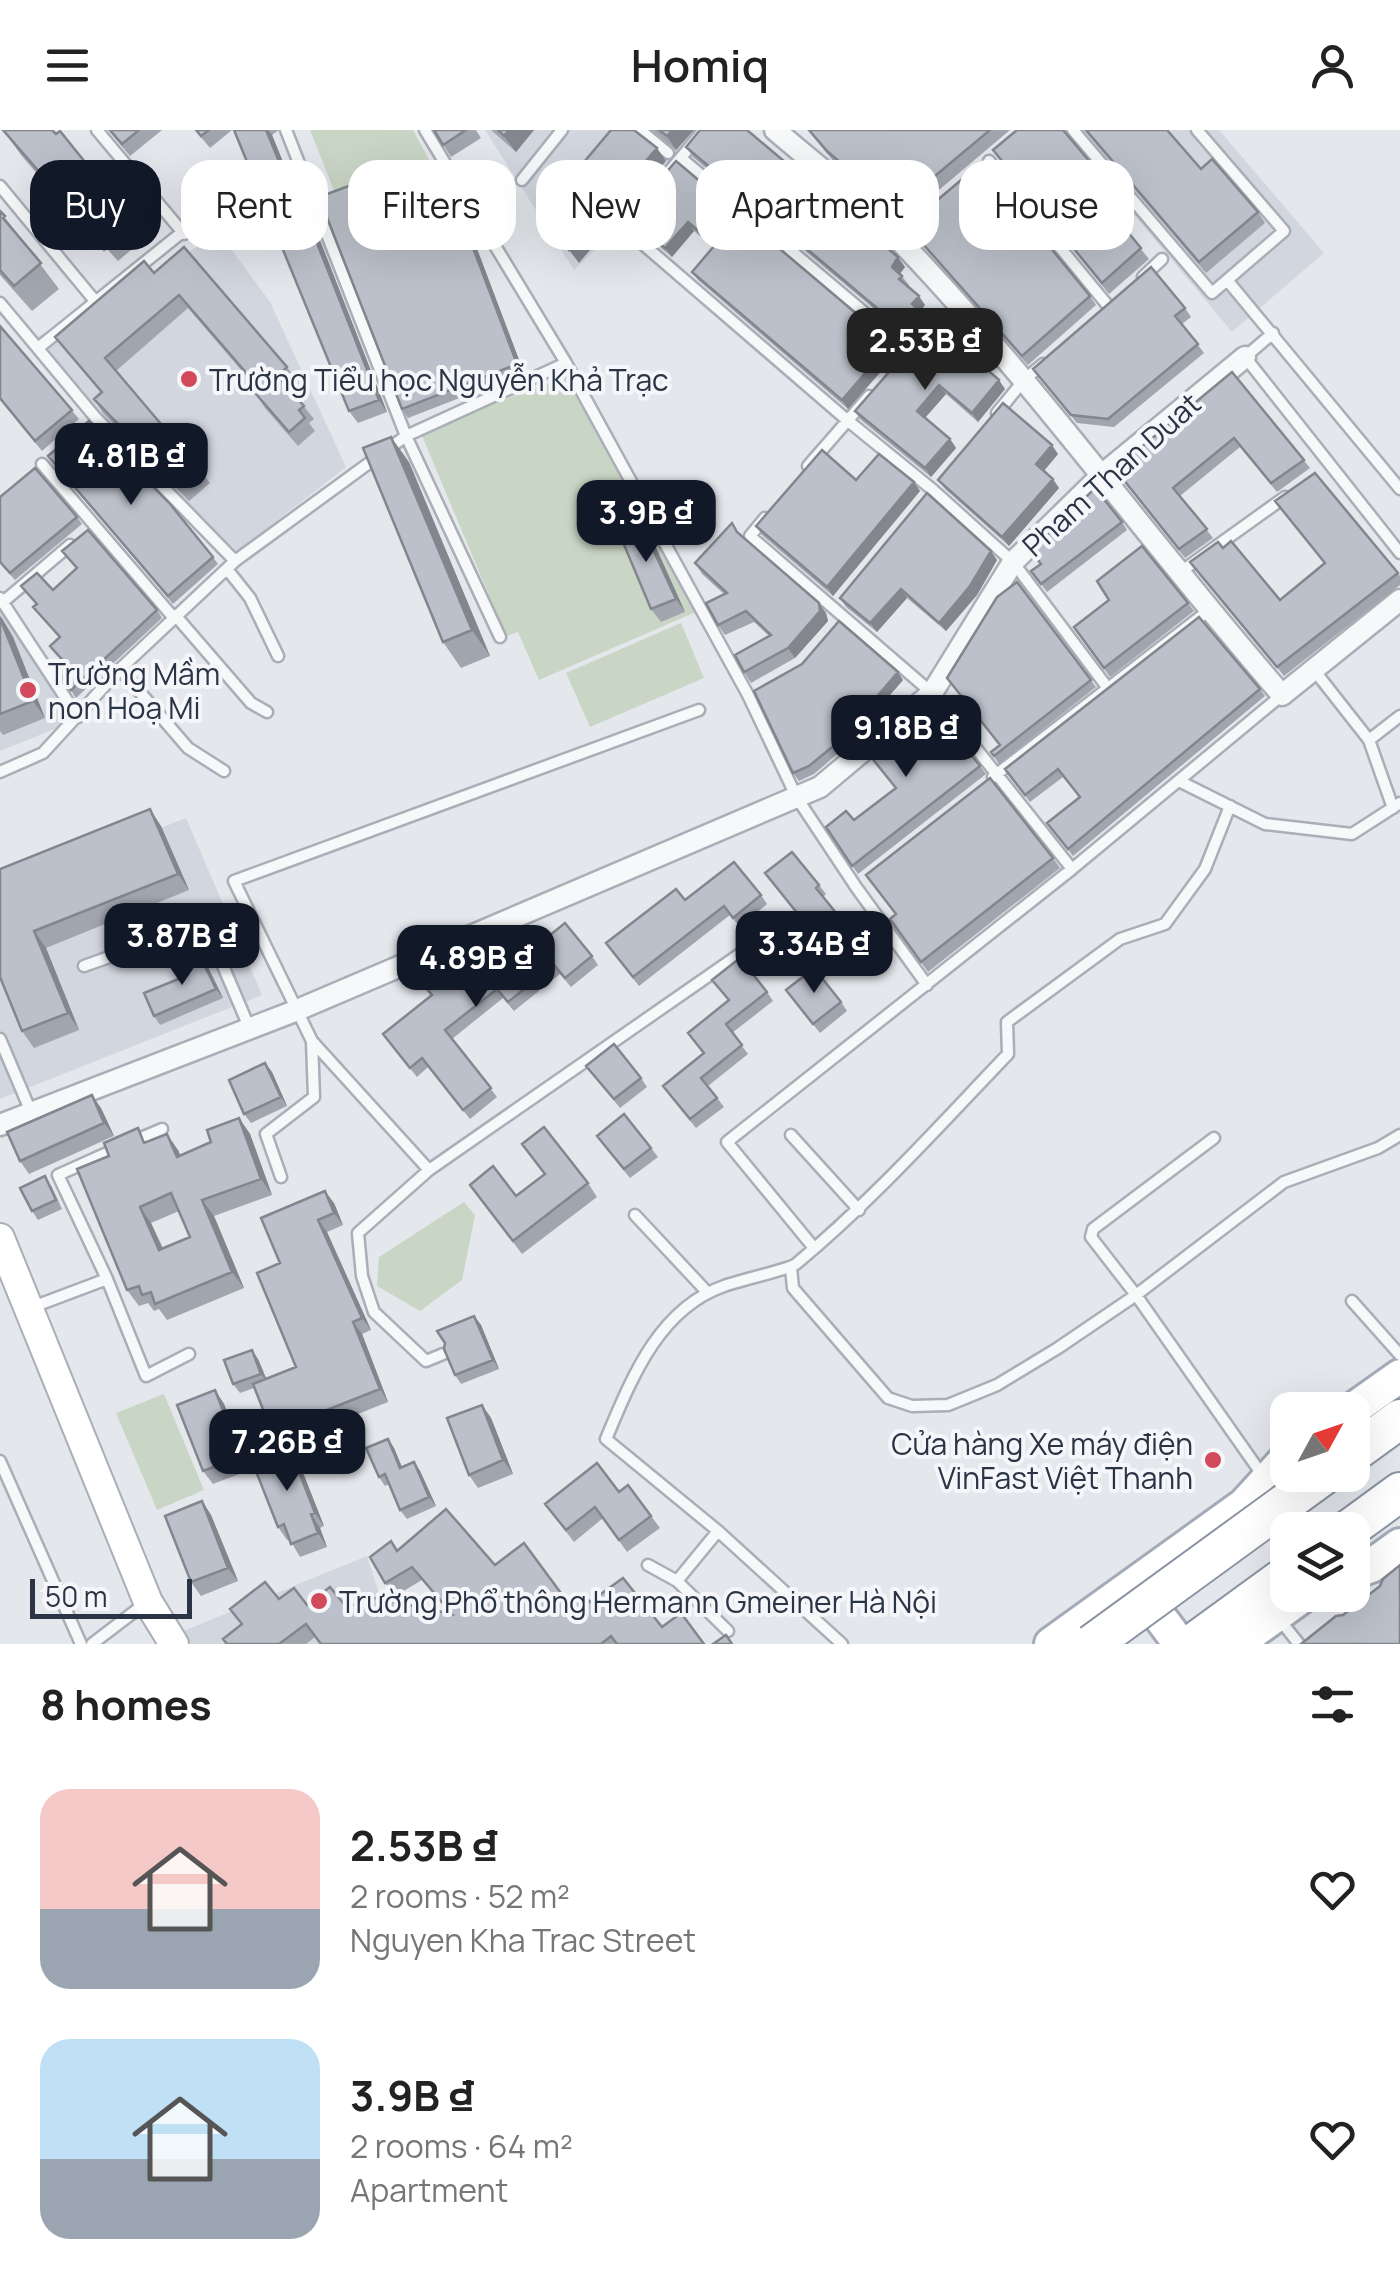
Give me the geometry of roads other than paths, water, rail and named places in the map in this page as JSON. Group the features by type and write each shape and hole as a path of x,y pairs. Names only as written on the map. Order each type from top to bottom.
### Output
{"highway":[{"path":"1370,1438 1400,1416"},
{"path":"1092,1644 1301,1492"},
{"path":"1370,1514 1400,1492"},
{"path":"1192,1644 1270,1587"}],"main road":[{"path":"1370,1397 1400,1376"},
{"path":"1051,1644 1266,1481"},
{"path":"1370,1530 1400,1508"},
{"path":"1370,1566 1400,1544"},
{"path":"1135,1584 1180,1644"},
{"path":"1236,1644 1280,1612"}],"street":[{"path":"774,130 905,231 960,306 1103,474 1208,610 1282,695 1400,600"},
{"name":"Pham Than Duat","path":"0,1125 295,1011 820,787 932,693 1013,562 1103,474 1246,357"},
{"path":"1,1243 148,1602 174,1644"}],"lane":[{"path":"97,130 181,230"},
{"path":"286,130 406,436 500,637"},
{"path":"425,130 566,363 748,696 796,798 927,986"},
{"path":"522,180 562,130"},
{"path":"640,130 668,153"},
{"path":"704,130 623,227 1013,562 1107,687"},
{"path":"1073,130 1212,293 1284,232 1197,130"},
{"path":"990,160 1000,150"},
{"path":"681,158 910,350"},
{"path":"0,186 94,301"},
{"path":"38,348 181,236"},
{"path":"1062,250 1109,307"},
{"path":"1136,283 1162,259"},
{"path":"1227,280 1400,489"},
{"path":"1098,317 1122,295"},
{"path":"0,303 95,417 231,565 278,656"},
{"path":"898,364 960,306"},
{"path":"1273,334 1246,357 1400,552"},
{"path":"990,421 1024,380 1049,359"},
{"path":"0,772 43,753 120,669 231,565 406,436 566,363"},
{"path":"798,478 872,392"},
{"path":"82,429 95,417"},
{"path":"28,476 55,452"},
{"path":"42,464 251,703 267,712"},
{"path":"1316,475 1331,464"},
{"path":"921,505 944,476"},
{"path":"1179,573 1300,486"},
{"path":"774,507 750,536 932,693 1072,868"},
{"path":"78,717 1,600 94,525"},
{"path":"834,608 846,594"},
{"path":"834,608 837,624"},
{"path":"980,788 1208,610"},
{"path":"120,669 188,748 224,771"},
{"path":"1179,781 1265,824 1352,834 1396,806 1369,740 1314,670"},
{"path":"748,696 761,688"},
{"path":"814,1248 727,1142 927,986 1282,695"},
{"path":"430,1170 312,1041 234,880 700,710"},
{"path":"1369,740 1400,716"},
{"path":"842,1644 718,1532 606,1439 643,1358 672,1320 707,1292 792,1268 859,1210 1008,1054 1007,1022 1120,940 1165,924 1205,869 1230,806"},
{"path":"856,887 871,875"},
{"path":"443,1354 426,1360 374,1312 362,1276 358,1233 430,1170 773,932"},
{"path":"84,966 171,935 222,961 249,1027"},
{"path":"0,1039 31,1112"},
{"path":"281,1177 266,1134 314,1097 312,1041"},
{"path":"162,1129 58,1174 107,1278 146,1376 189,1354"},
{"path":"791,1136 859,1210"},
{"path":"792,1268 793,1288 888,1398 912,1406 948,1405 997,1386 1136,1294 1284,1182 1378,1148 1400,1136"},
{"path":"1214,1138 1091,1232 1092,1240 1136,1294 1266,1481"},
{"path":"635,1215 707,1292"},
{"path":"29,1309 107,1278"},
{"path":"1352,1301 1400,1355"},
{"path":"0,1461 80,1644"},
{"path":"677,1581 718,1532"},
{"path":"648,1565 677,1581 728,1631"},
{"path":"92,1644 148,1602"},
{"path":"1276,1615 1299,1644"}],"place":[{"name":"Trường Tiểu học Nguyễn Khả Trạc","path":"189,379"},
{"name":"Trường Mầm non Hoạ Mi","path":"28,690"},
{"name":"Cửa hàng Xe máy điện VinFast Việt Thanh","path":"1213,1460"},
{"name":"Trường Phổ thông Hermann Gmeiner Hà Nội","path":"319,1601"}]}
